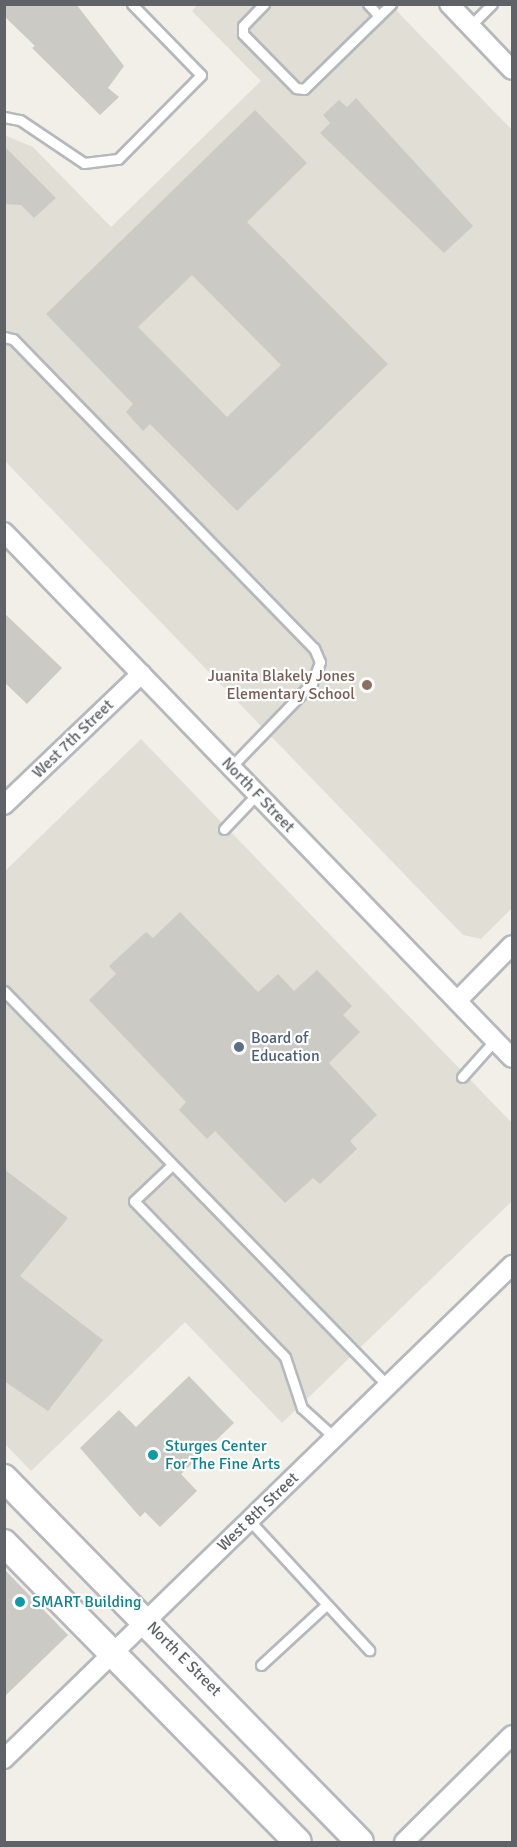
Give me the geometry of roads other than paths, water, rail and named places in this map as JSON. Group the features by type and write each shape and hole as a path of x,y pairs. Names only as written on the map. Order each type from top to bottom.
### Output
{"main road":[{"name":"North E Street","path":"4,1478 147,1621 360,1842"},
{"path":"4,1543 298,1842"}],"street":[{"path":"449,4 513,70"},
{"name":"North F Street","path":"4,532 513,1058"},
{"name":"West 7th Street","path":"4,805 141,674"},
{"path":"457,1000 513,945"},
{"name":"West 8th Street","path":"4,1759 513,1265"},
{"path":"404,1842 513,1735"}],"lane":[{"path":"4,117 20,120 84,163 118,159 201,75 132,4"},
{"path":"264,4 243,26 243,34 296,88 304,89 391,4"},
{"path":"368,4 379,16"},
{"path":"470,26 492,4"},
{"path":"4,337 13,339 314,648 320,662 312,684 231,767"},
{"path":"224,829 257,794"},
{"path":"4,991 388,1386"},
{"path":"462,1077 495,1040"},
{"path":"172,1165 134,1201 285,1357 302,1408 335,1438"},
{"path":"249,1521 369,1650"},
{"path":"261,1665 327,1605"}],"place":[{"name":"Juanita Blakely Jones Elementary School","path":"367,685"},
{"name":"Board of Education","path":"239,1047"},
{"name":"Sturges Center For The Fine Arts","path":"153,1455"},
{"name":"SMART Building","path":"20,1602"}]}
